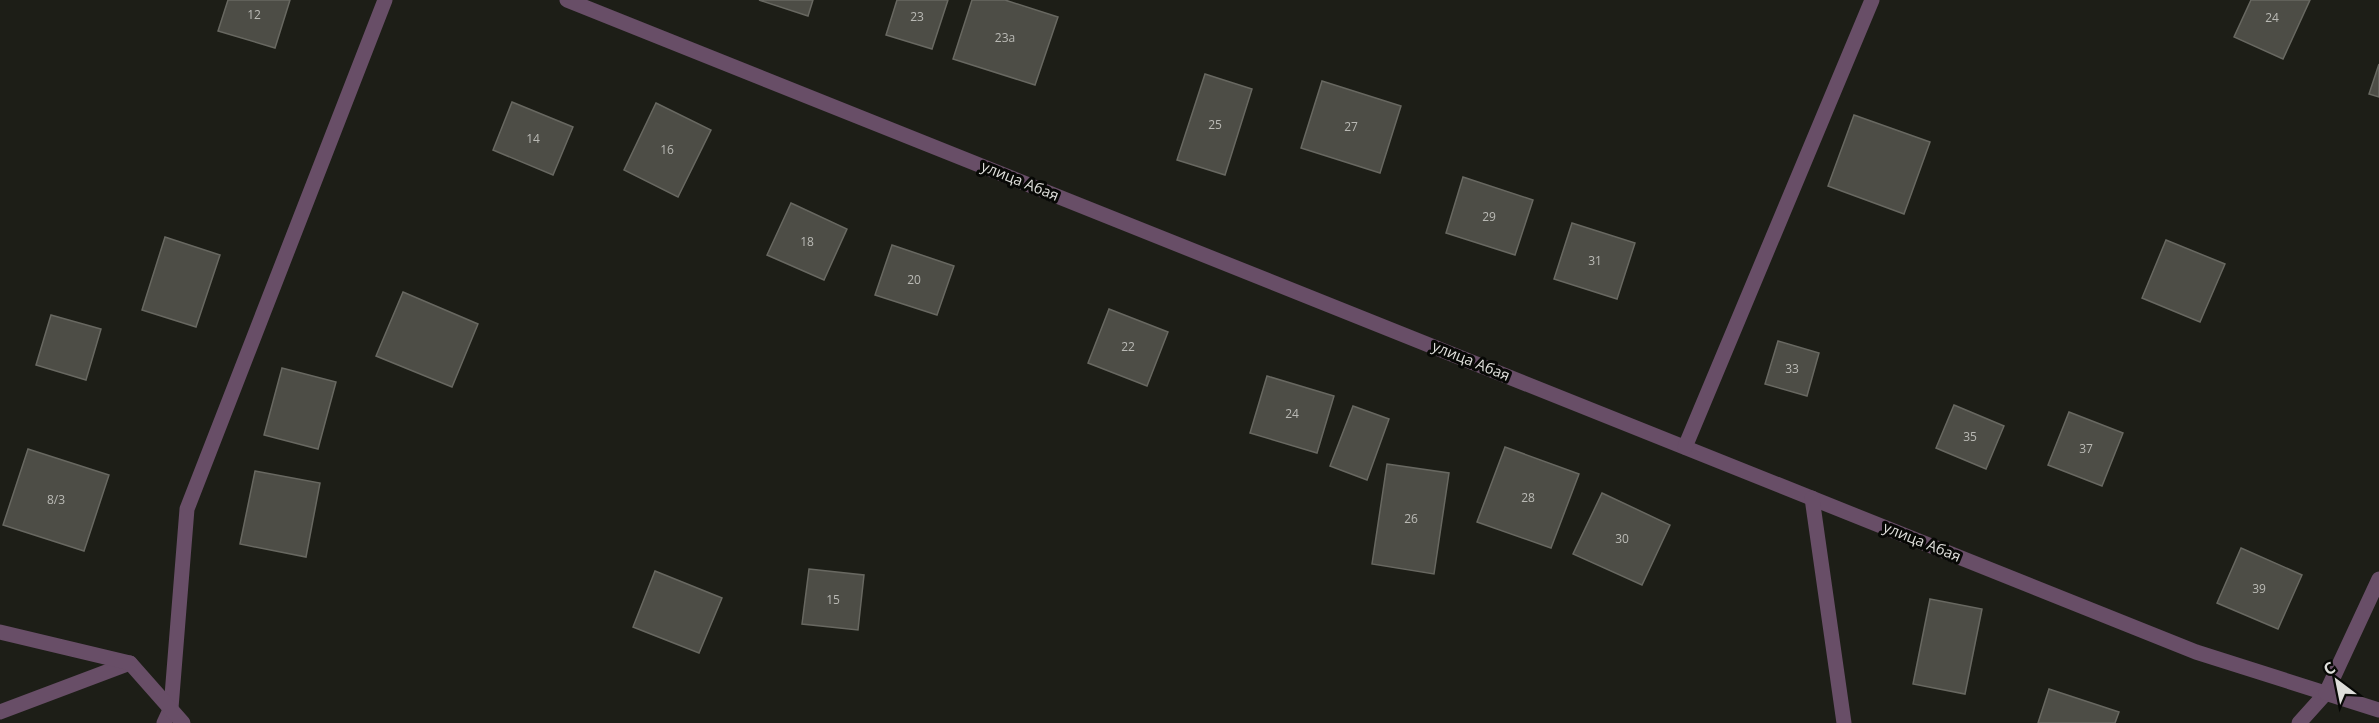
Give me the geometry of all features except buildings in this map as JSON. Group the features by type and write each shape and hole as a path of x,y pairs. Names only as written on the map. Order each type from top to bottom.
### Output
{"street":[{"path":"164,723 171,708 187,509 385,0"},
{"name":"улица Абая","path":"567,0 2196,652 2379,710"},
{"path":"1684,447 1872,0"},
{"path":"1812,498 1844,723"},
{"path":"2299,723 2326,693 2379,579"},
{"path":"0,632 130,663 183,723"},
{"path":"0,712 130,663"}]}
